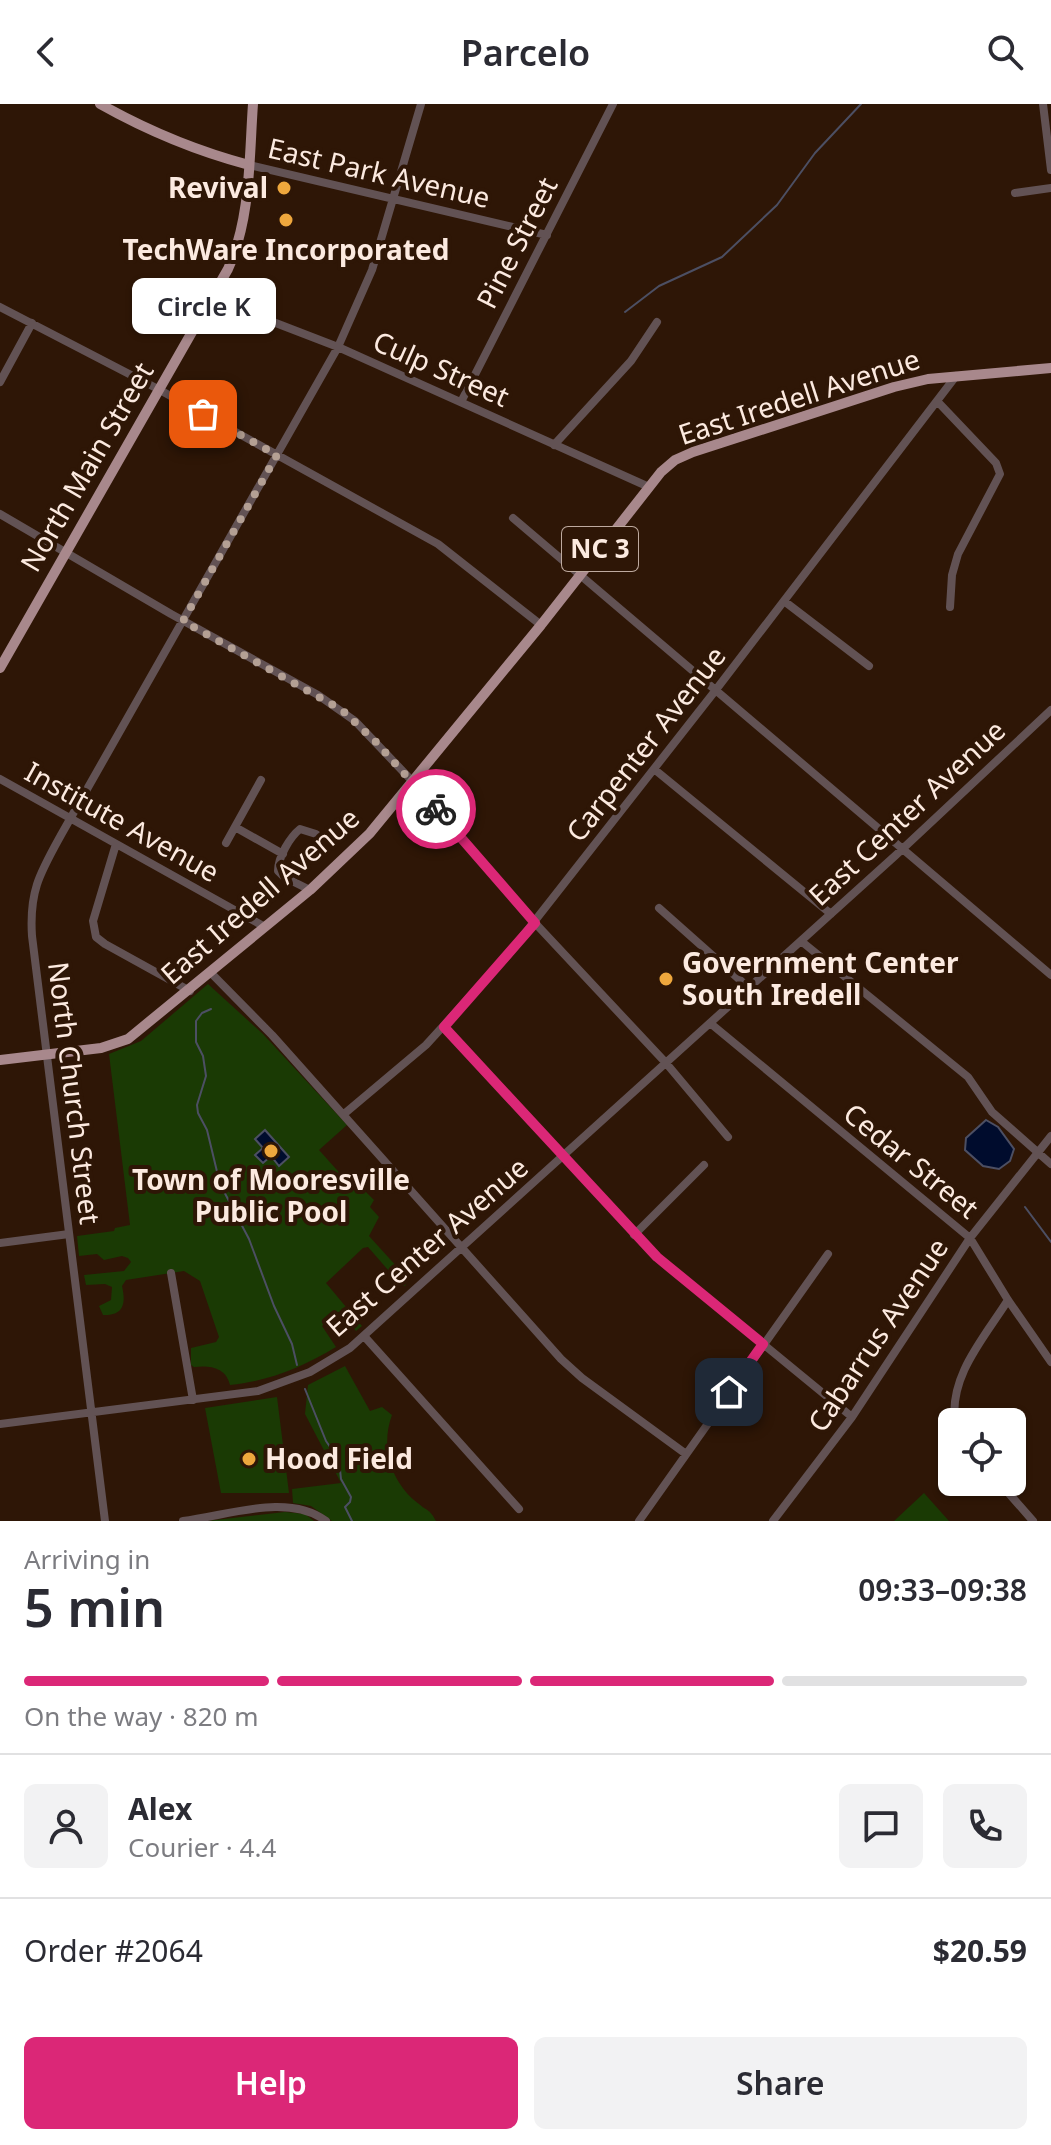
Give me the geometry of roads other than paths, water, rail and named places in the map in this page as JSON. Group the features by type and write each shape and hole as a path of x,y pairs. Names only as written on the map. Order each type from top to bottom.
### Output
{"main road":[{"path":"100,104 174,141 249,165"},
{"name":"North Main Street","path":"0,668 238,248 253,104"},
{"name":"East Iredell Avenue","path":"0,1060 101,1048 128,1039 190,991 348,857 414,783 649,487 675,460 894,387 928,379 1051,368"}],"street":[{"name":"North Church Street","path":"105,1521 31,906 36,880 338,347 372,270 421,104"},
{"name":"Pine Street","path":"461,402 613,104"},
{"path":"1043,104 1051,170"},
{"name":"East Park Avenue","path":"249,165 547,235"},
{"path":"1015,193 1051,188"},
{"name":"Culp Street","path":"211,298 338,347 649,487"},
{"path":"0,307 158,389 438,544 541,625"},
{"path":"554,445 631,361 657,322"},
{"path":"0,382 32,323"},
{"name":"Carpenter Avenue","path":"344,1114 444,1027 535,923 956,376"},
{"path":"937,401 996,463 1000,474 958,554 952,575 950,607"},
{"path":"0,514 342,710 414,783 535,923 666,1063 728,1137"},
{"path":"513,518 1051,975"},
{"path":"784,601 869,666"},
{"name":"East Center Avenue","path":"0,1424 232,1395 281,1384 332,1360 364,1336 463,1247 1051,710"},
{"path":"654,769 831,914"},
{"name":"Institute Avenue","path":"0,779 265,927"},
{"path":"226,843 261,780"},
{"path":"235,827 283,854"},
{"path":"310,890 284,877 278,871 278,863 300,829 316,834"},
{"path":"116,844 93,921 96,937 190,991"},
{"path":"659,908 749,988"},
{"path":"801,941 968,1077 992,1112 1051,1164"},
{"path":"211,973 344,1114 561,1359 582,1378 686,1454"},
{"name":"Cedar Street","path":"710,1023 970,1238 1051,1362"},
{"path":"444,1027 657,1257 852,1417"},
{"name":"Cabarrus Avenue","path":"773,1521 852,1417 970,1238 1051,1136"},
{"path":"634,1235 704,1165"},
{"path":"0,1243 69,1234"},
{"path":"639,1521 828,1254"},
{"path":"171,1273 193,1400"},
{"path":"953,1408 956,1386 1008,1300"},
{"path":"364,1336 519,1509"},
{"path":"1011,1496 1033,1521"},
{"path":"183,1521 254,1510 297,1508 326,1521"}],"water":[{"path":"986,1120 998,1127 1014,1149 1010,1161 999,1169 983,1166 965,1150 966,1138"},
{"name":"Town of Mooresville Public Pool","path":"265,1130 289,1157 279,1166 271,1156 263,1163 255,1155 263,1148 255,1139"}],"waterway":[{"path":"625,312 659,286 722,257 777,205 815,153 861,104"},
{"path":"211,1009 202,1013 196,1021 196,1042 203,1056 206,1076 197,1105 198,1113 207,1130 220,1184 249,1239 292,1344 297,1365"},
{"path":"1025,1207 1051,1242"},
{"path":"305,1389 326,1441 339,1460 341,1479 351,1497 345,1507 352,1521"}],"place":[{"name":"Revival","path":"284,188"},
{"name":"TechWare Incorporated","path":"286,220"},
{"name":"Circle K","path":"203,414"},
{"name":"Government Center South Iredell","path":"666,979"},
{"name":"Town of Mooresville Public Pool","path":"271,1151"},
{"name":"Hood Field","path":"249,1459"}]}
